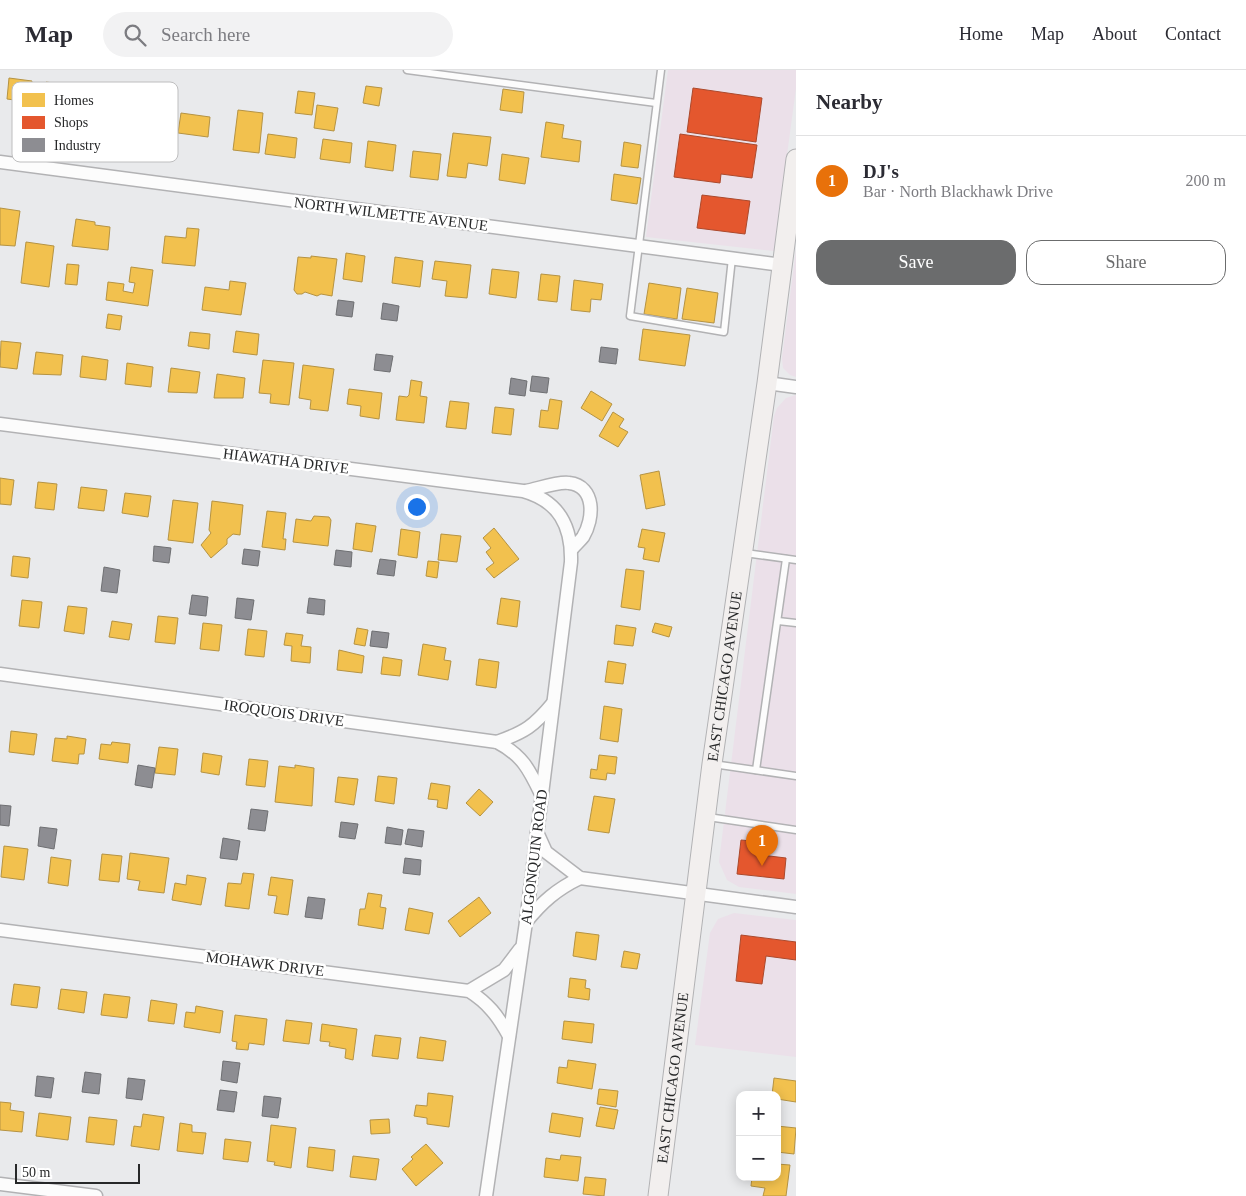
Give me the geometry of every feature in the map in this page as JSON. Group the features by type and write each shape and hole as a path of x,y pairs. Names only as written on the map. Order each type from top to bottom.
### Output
{"main road":[{"name":"EAST CHICAGO AVENUE","path":"658,1196 705,816 767,382 796,159"}],"street":[{"name":"NORTH WILMETTE AVENUE","path":"0,162 782,265"},
{"path":"767,382 796,387"},
{"name":"HIAWATHA DRIVE","path":"0,424 523,491 538,495 549,502 562,518"},
{"path":"523,491 568,482 586,491 592,504 590,519 583,537 572,549"},
{"name":"ALGONQUIN ROAD","path":"486,1196 526,922 572,549 570,535 562,518"},
{"name":"IROQUOIS DRIVE","path":"0,674 497,742 514,750 529,769 541,794"},
{"path":"497,742 518,734 537,722 553,702"},
{"path":"537,832 546,852 562,867 580,878 796,907"},
{"path":"526,922 546,898 562,886 580,878"},
{"name":"MOHAWK DRIVE","path":"0,930 469,991 484,1001 498,1016 509,1036"},
{"path":"469,991 504,970 522,946"},
{"path":"0,1184 96,1196"}],"lane":[{"path":"407,70 656,103"},
{"path":"661,70 630,316 724,332 732,258"},
{"path":"742,553 796,560"},
{"path":"756,770 786,559"},
{"path":"778,621 796,623"},
{"path":"712,764 796,776"},
{"path":"705,816 796,830"}],"shaded area":[{"path":"668,70 796,70 796,88 774,251 646,237"},
{"path":"796,250 796,377 790,375 783,368 782,358"},
{"path":"796,395 796,894 739,887 727,880 719,862 774,416 777,408 786,398"},
{"path":"734,913 796,920 796,1057 695,1045 710,933 718,919"}],"building: Homes":[{"path":"9,78 32,81 12,82 12,100 7,99"},
{"path":"366,86 382,88 379,106 363,103"},
{"path":"503,89 524,92 522,113 500,110"},
{"path":"298,91 315,93 312,115 295,113"},
{"path":"317,105 338,108 334,131 314,128"},
{"path":"238,110 263,113 259,153 233,150"},
{"path":"181,113 210,117 208,137 178,133"},
{"path":"546,122 564,125 562,138 581,141 579,162 541,157"},
{"path":"453,133 491,137 487,166 468,163 466,178 447,176"},
{"path":"268,134 297,138 295,158 265,154"},
{"path":"323,139 352,143 350,163 320,159"},
{"path":"368,141 396,145 393,171 365,167"},
{"path":"624,142 641,145 638,168 621,166"},
{"path":"413,151 441,154 438,180 410,177"},
{"path":"502,154 529,158 525,184 499,180"},
{"path":"614,174 641,178 637,204 611,200"},
{"path":"0,208 20,211 15,246 0,245"},
{"path":"76,219 110,227 108,250 72,246"},
{"path":"187,228 199,229 195,266 162,263 165,236 186,238"},
{"path":"26,242 54,246 49,287 21,283"},
{"path":"346,253 365,256 362,282 343,279"},
{"path":"311,256 337,259 332,296 321,294 317,296 305,292 297,294 294,290 298,257 311,258"},
{"path":"395,257 423,261 420,287 392,283"},
{"path":"435,261 471,265 467,298 445,296 447,281 432,279"},
{"path":"67,264 79,265 77,285 65,284"},
{"path":"131,267 153,270 148,306 106,300 108,282 124,284 123,291 133,293 135,283 129,282"},
{"path":"492,269 519,272 516,298 489,294"},
{"path":"541,274 560,276 557,302 538,300"},
{"path":"574,280 603,284 601,300 591,299 590,312 571,310"},
{"path":"230,281 246,283 241,315 202,310 205,287 229,290"},
{"path":"649,283 681,288 677,319 644,314"},
{"path":"687,288 718,293 714,323 682,319"},
{"path":"108,314 122,316 120,330 106,328"},
{"path":"643,329 690,335 685,366 639,360"},
{"path":"236,331 259,334 257,355 233,352"},
{"path":"190,332 210,334 209,349 188,346"},
{"path":"1,341 21,343 17,369 0,367"},
{"path":"36,352 63,355 61,375 33,374"},
{"path":"82,356 108,360 106,380 80,377"},
{"path":"263,360 294,363 289,405 270,403 271,394 259,393"},
{"path":"127,363 153,367 151,387 125,384"},
{"path":"303,365 334,369 328,411 310,409 311,400 299,398"},
{"path":"171,368 200,372 197,393 168,392"},
{"path":"217,374 245,378 243,398 214,398"},
{"path":"411,380 422,382 420,396 427,397 424,423 396,420 399,396 407,397 409,395"},
{"path":"349,389 382,393 379,419 360,416 361,406 347,404"},
{"path":"591,391 612,404 602,421 581,408"},
{"path":"550,399 562,401 558,429 539,427 541,410 548,411"},
{"path":"450,401 469,403 466,429 446,427"},
{"path":"495,407 514,409 511,435 492,433"},
{"path":"613,412 624,419 619,427 628,432 618,447 599,436"},
{"path":"659,471 665,505 646,509 640,475"},
{"path":"0,478 14,480 11,505 0,504"},
{"path":"38,482 57,484 54,510 35,508"},
{"path":"81,487 107,490 104,511 78,508"},
{"path":"125,493 151,496 148,517 122,513"},
{"path":"173,500 198,503 193,543 168,540"},
{"path":"212,501 243,505 240,535 233,534 227,539 227,544 211,558 201,545 211,533 209,530"},
{"path":"267,511 286,513 283,539 286,539 285,550 262,547"},
{"path":"314,516 329,517 331,520 328,546 293,542 296,519 311,521"},
{"path":"356,523 376,526 372,552 353,549"},
{"path":"494,528 519,559 494,578 486,569 494,563 486,552 491,548 483,538"},
{"path":"401,529 420,532 417,558 398,555"},
{"path":"642,529 665,533 659,562 643,559 645,548 638,547"},
{"path":"441,534 461,536 457,562 438,560"},
{"path":"13,556 30,558 28,578 11,576"},
{"path":"428,561 439,562 437,578 426,576"},
{"path":"626,569 644,571 640,610 621,607"},
{"path":"501,598 520,601 517,627 497,624"},
{"path":"22,600 42,602 39,628 19,626"},
{"path":"68,606 87,608 84,634 64,631"},
{"path":"158,616 178,618 175,644 155,642"},
{"path":"112,621 132,624 129,640 109,637"},
{"path":"203,623 222,625 219,651 200,649"},
{"path":"655,623 672,627 669,637 652,632"},
{"path":"616,625 636,628 633,646 614,644"},
{"path":"357,628 368,630 365,646 354,644"},
{"path":"248,629 267,631 264,657 245,655"},
{"path":"286,633 303,635 301,646 311,647 310,663 291,661 292,646 284,645"},
{"path":"423,644 446,648 444,660 451,661 448,680 418,675"},
{"path":"339,650 364,656 362,673 337,670"},
{"path":"383,657 402,660 400,676 381,674"},
{"path":"479,659 499,662 496,688 476,685"},
{"path":"608,661 626,664 623,684 605,682"},
{"path":"604,706 622,709 618,742 600,739"},
{"path":"11,731 37,734 34,755 9,752"},
{"path":"67,736 86,739 84,754 79,754 78,764 52,761 55,738 67,739"},
{"path":"112,742 130,744 128,763 99,759 101,744 111,745"},
{"path":"159,747 178,749 175,775 155,773"},
{"path":"203,753 222,756 219,775 201,772"},
{"path":"599,755 617,757 615,774 607,773 606,780 590,778 591,769 597,770"},
{"path":"249,759 268,761 265,787 246,785"},
{"path":"295,765 314,768 312,806 275,802 279,766 295,768"},
{"path":"378,776 397,778 394,804 375,801"},
{"path":"338,777 358,779 354,805 335,802"},
{"path":"431,783 450,786 447,809 437,807 438,800 428,799"},
{"path":"479,789 493,802 480,816 466,803"},
{"path":"594,796 615,799 609,833 588,830"},
{"path":"4,846 28,849 24,880 1,877"},
{"path":"130,853 169,858 164,893 138,890 140,881 127,879"},
{"path":"102,854 122,856 119,882 99,880"},
{"path":"51,857 71,860 68,886 48,883"},
{"path":"243,873 254,874 249,909 225,906 228,883 241,884"},
{"path":"187,875 206,878 201,905 172,900 175,883 186,885"},
{"path":"271,877 293,880 288,915 274,913 277,896 268,895"},
{"path":"368,893 382,895 380,907 386,908 383,929 358,925 360,909 365,909"},
{"path":"479,897 491,913 460,937 448,921"},
{"path":"409,908 433,913 429,934 405,930"},
{"path":"576,932 599,935 596,960 573,956"},
{"path":"624,951 640,954 637,969 621,967"},
{"path":"570,978 586,980 585,988 590,989 589,1000 568,997"},
{"path":"14,984 40,987 37,1008 11,1005"},
{"path":"61,989 87,992 84,1013 58,1009"},
{"path":"104,994 130,997 127,1018 101,1015"},
{"path":"151,1000 177,1004 174,1024 148,1021"},
{"path":"196,1006 223,1011 220,1033 184,1027 186,1012 195,1013"},
{"path":"235,1015 267,1019 264,1045 249,1043 248,1050 236,1049 237,1042 232,1041"},
{"path":"286,1020 312,1023 309,1044 283,1041"},
{"path":"564,1021 594,1024 592,1043 562,1039"},
{"path":"322,1024 357,1029 353,1060 345,1058 346,1049 329,1046 330,1042 320,1041"},
{"path":"375,1035 401,1038 398,1059 372,1056"},
{"path":"420,1037 446,1041 443,1061 417,1058"},
{"path":"568,1060 596,1064 592,1089 557,1083 559,1067 567,1068"},
{"path":"774,1078 796,1081 796,1102 781,1100 781,1091 772,1091"},
{"path":"599,1089 618,1091 616,1107 597,1104"},
{"path":"428,1093 453,1096 449,1127 427,1124 427,1118 414,1116 416,1105 427,1106"},
{"path":"0,1102 11,1103 10,1110 24,1112 22,1132 0,1130"},
{"path":"600,1107 618,1110 614,1129 596,1126"},
{"path":"39,1113 71,1117 68,1140 36,1136"},
{"path":"552,1113 583,1118 580,1137 549,1132"},
{"path":"143,1114 164,1117 159,1150 131,1146 134,1126 141,1127"},
{"path":"89,1117 117,1120 114,1145 86,1142"},
{"path":"389,1119 390,1133 371,1134 370,1120"},
{"path":"180,1123 192,1125 192,1132 206,1133 203,1154 177,1151"},
{"path":"271,1125 296,1128 291,1168 274,1165 275,1162 267,1161"},
{"path":"781,1126 796,1128 794,1154 781,1152"},
{"path":"225,1139 251,1142 248,1162 223,1159"},
{"path":"426,1144 443,1163 416,1186 402,1169 413,1159 411,1157"},
{"path":"309,1147 335,1150 333,1171 307,1167"},
{"path":"561,1155 581,1157 578,1181 544,1177 546,1158 560,1160"},
{"path":"353,1156 379,1159 376,1180 350,1177"},
{"path":"781,1164 790,1165 786,1196 763,1196 765,1188 751,1186 752,1181 781,1181"},
{"path":"585,1177 606,1179 604,1196 583,1194"}],"building: Shops":[{"path":"693,88 762,98 756,142 687,132"},
{"path":"680,134 757,145 752,178 721,174 720,183 674,177"},
{"path":"702,195 750,201 745,234 697,228"},
{"path":"741,840 763,842 761,855 786,858 784,879 737,874"},
{"path":"741,935 796,942 796,960 766,956 762,984 736,981"}],"building: Industry":[{"path":"338,300 354,302 352,317 336,315"},
{"path":"383,303 399,306 397,321 381,319"},
{"path":"601,347 618,349 616,364 599,362"},
{"path":"376,354 393,356 390,372 374,370"},
{"path":"532,376 549,378 547,393 530,391"},
{"path":"511,378 527,381 525,396 509,394"},
{"path":"154,546 171,548 169,563 153,561"},
{"path":"244,549 260,551 258,566 242,564"},
{"path":"336,550 352,552 351,567 334,565"},
{"path":"380,559 396,561 394,576 377,574"},
{"path":"104,567 120,570 117,593 101,591"},
{"path":"192,595 208,597 206,616 189,614"},
{"path":"237,598 254,600 251,620 235,618"},
{"path":"309,598 325,600 324,615 307,613"},
{"path":"372,631 389,633 387,648 370,646"},
{"path":"138,765 155,768 152,788 135,785"},
{"path":"0,805 11,806 9,826 0,825"},
{"path":"251,809 268,811 265,831 248,829"},
{"path":"341,822 358,824 355,839 339,837"},
{"path":"40,827 57,829 54,849 38,846"},
{"path":"387,827 403,830 401,845 385,843"},
{"path":"408,829 424,831 422,847 405,844"},
{"path":"223,838 240,841 237,860 220,858"},
{"path":"405,858 421,860 420,875 403,873"},
{"path":"308,897 325,899 322,919 305,917"},
{"path":"223,1061 240,1063 237,1083 221,1080"},
{"path":"85,1072 101,1074 99,1094 82,1092"},
{"path":"37,1076 54,1078 51,1098 35,1096"},
{"path":"128,1078 145,1080 142,1100 126,1098"},
{"path":"220,1090 237,1092 234,1112 217,1110"},
{"path":"264,1096 281,1098 278,1118 262,1116"}],"place":[{"name":"DJ's","path":"762,866"}]}
